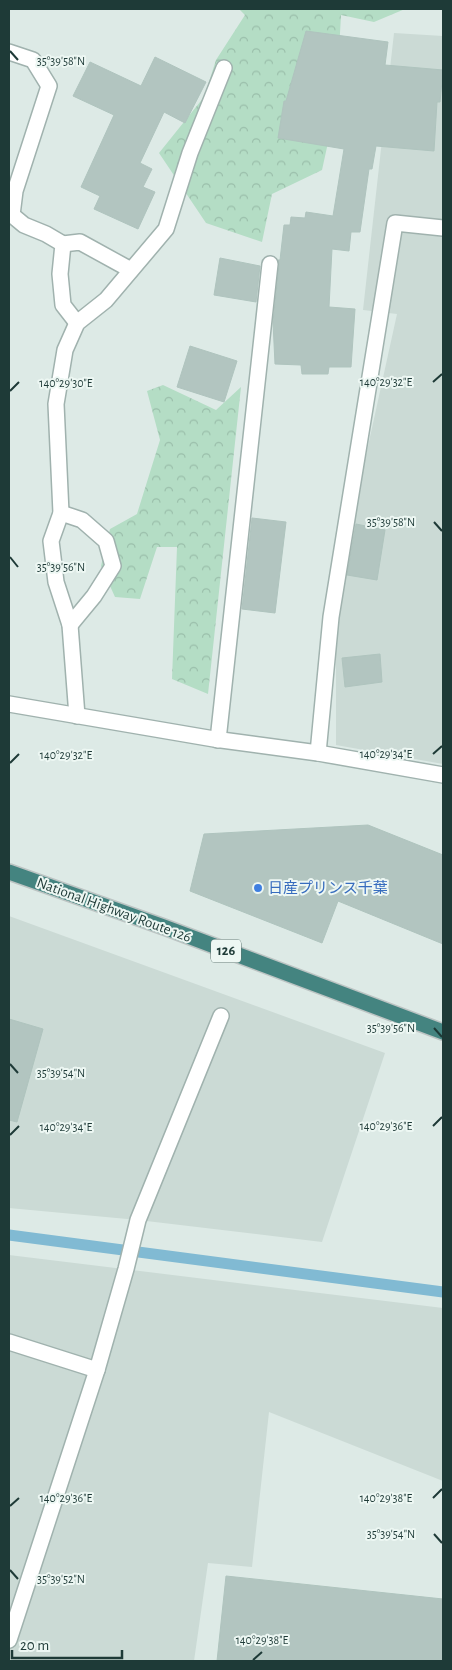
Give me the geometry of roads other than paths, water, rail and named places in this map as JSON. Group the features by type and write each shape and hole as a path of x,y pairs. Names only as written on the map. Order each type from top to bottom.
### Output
{"highway":[{"name":"National Highway Route 126","path":"9,872 164,927 443,1032"}],"street":[{"path":"9,52 33,60 49,86 15,191 12,214 24,226 46,234 63,244 80,242 131,270"},
{"path":"77,716 70,625 56,582 51,541 61,513 56,404 65,350 77,323 106,300 166,229 190,153 224,68"},
{"path":"318,753 331,617 395,222 443,228"},
{"path":"63,244 60,274 63,305 77,323"},
{"path":"218,740 270,264"},
{"path":"61,513 82,520 106,541 113,566 94,596 70,625"},
{"path":"9,704 218,740 318,753 443,775"},
{"path":"9,1640 97,1370 126,1270 138,1220 221,1016"},
{"path":"9,1342 97,1370"}],"waterway":[{"path":"9,1235 443,1292"}],"place":[{"name":"日産プリンス千葉","path":"258,888"}]}
